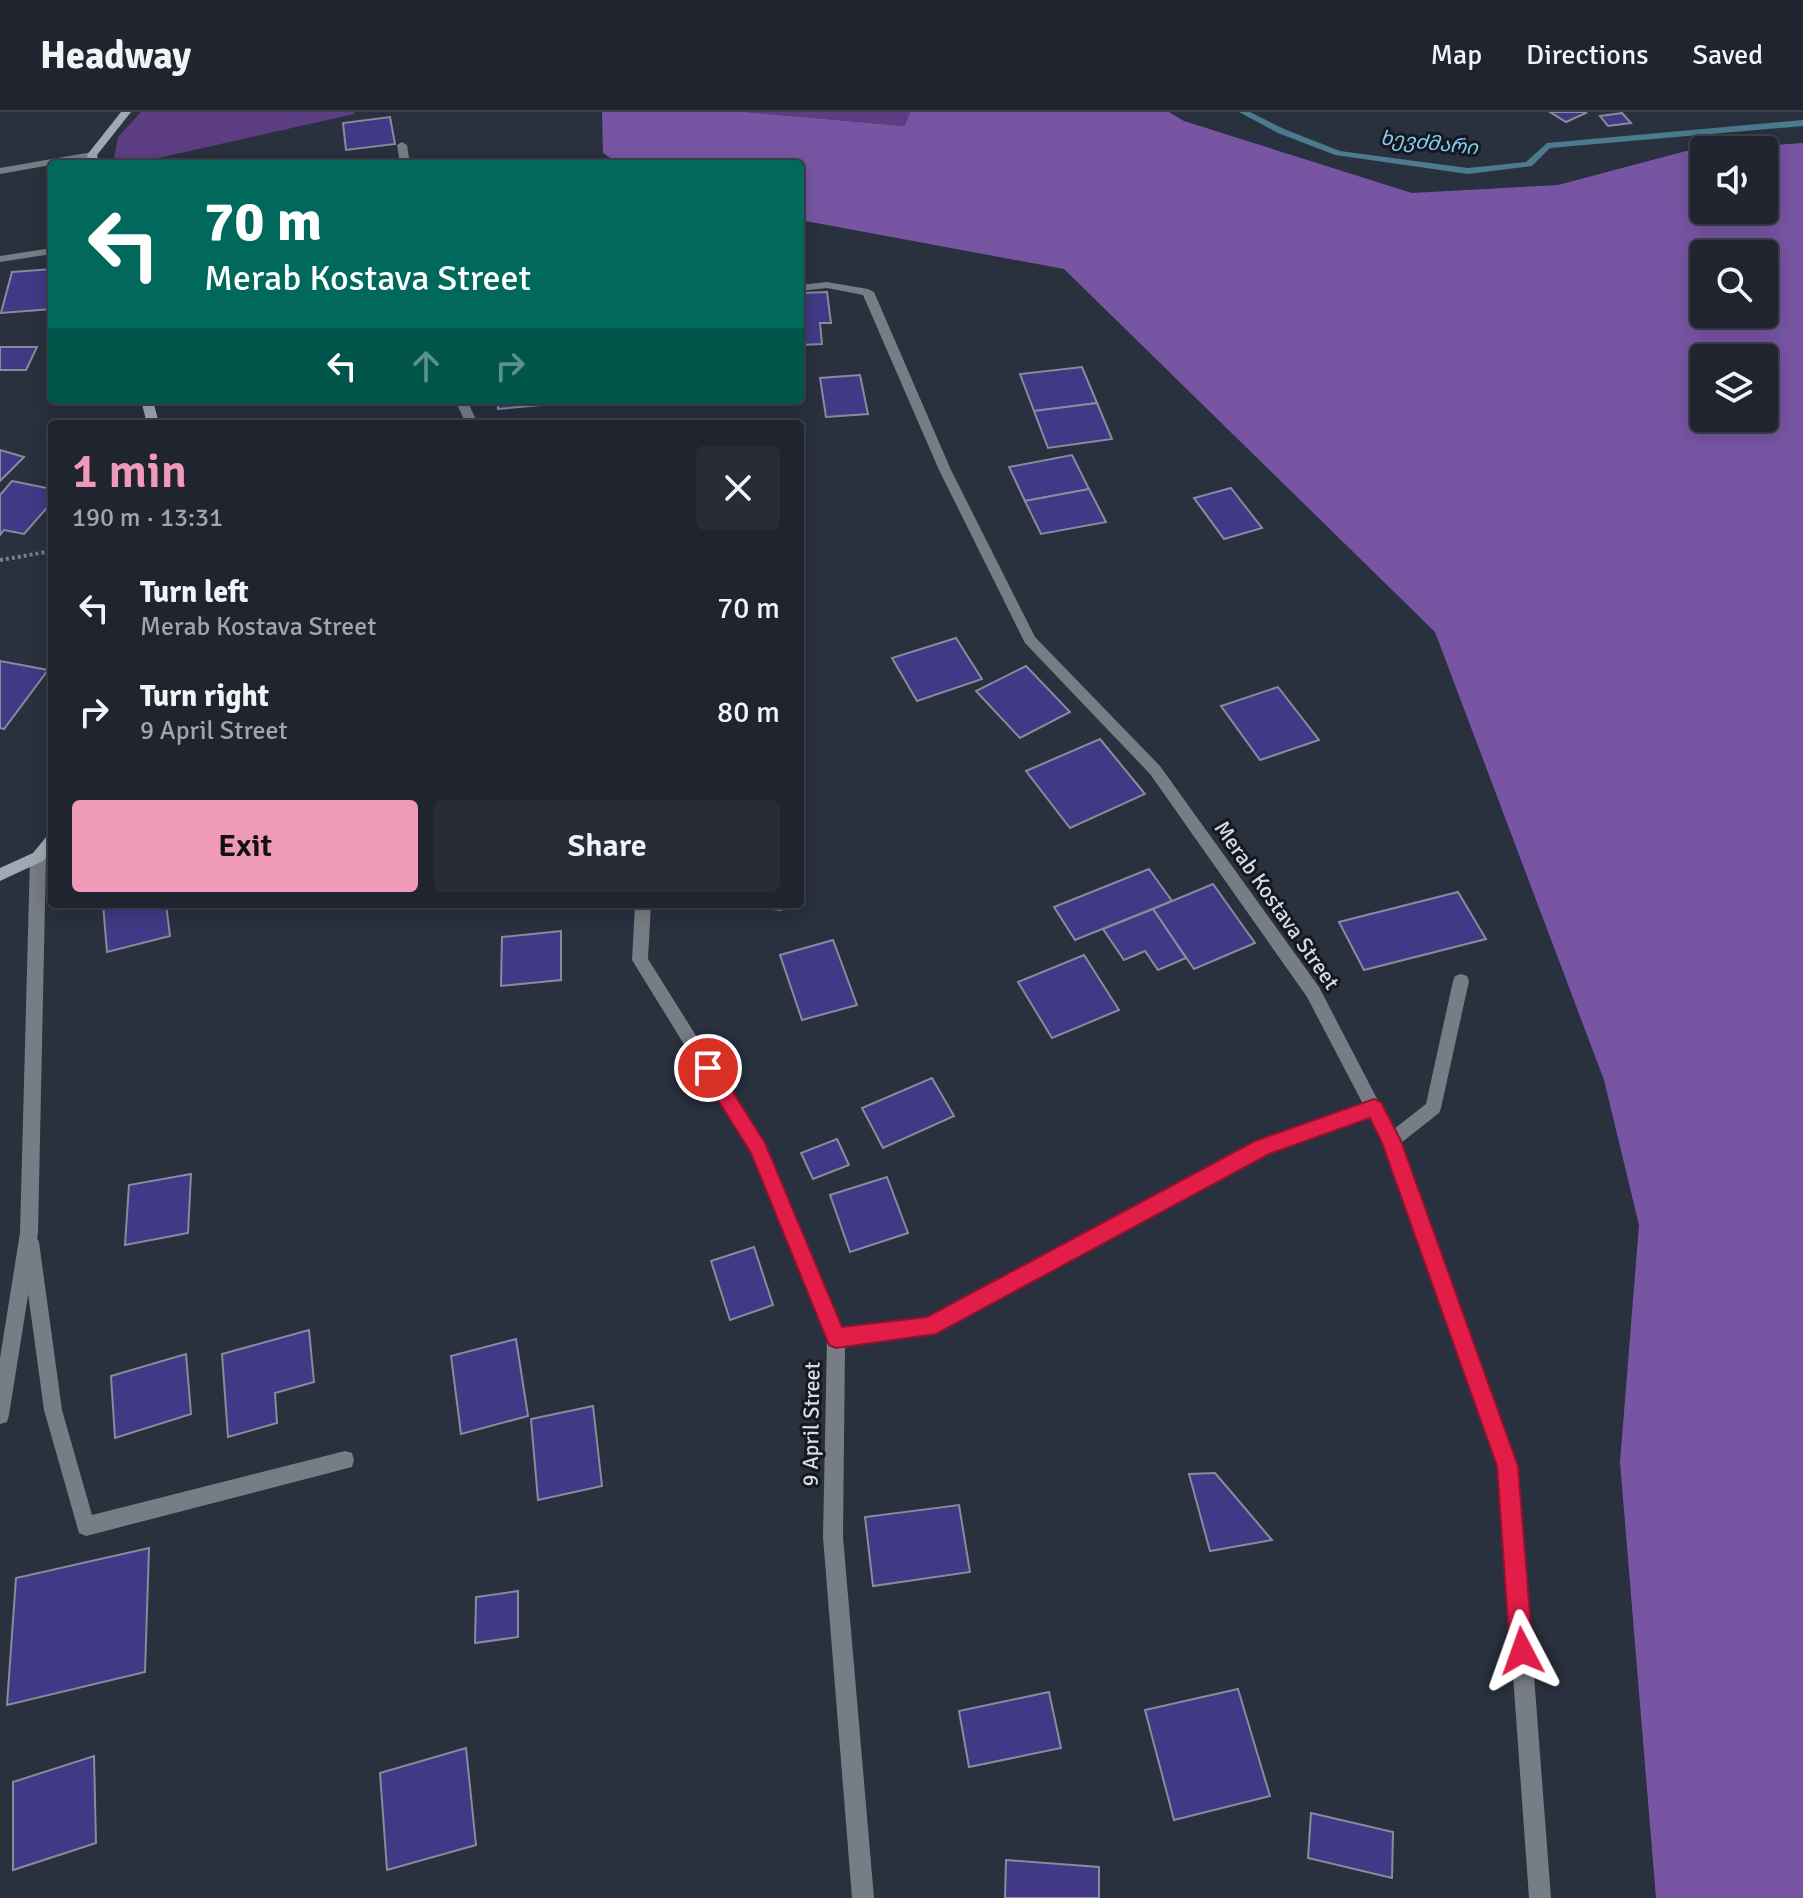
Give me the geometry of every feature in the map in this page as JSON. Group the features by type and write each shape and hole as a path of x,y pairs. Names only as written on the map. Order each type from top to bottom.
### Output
{"street":[{"path":"93,160 126,112"},
{"path":"402,145 404,160"},
{"path":"0,171 48,165"},
{"path":"0,259 48,252"},
{"name":"Merab Kostava Street","path":"804,288 827,285 868,292 945,470 1030,640 1155,770 1313,992 1374,1108"},
{"path":"0,875 38,857 48,845"},
{"path":"0,1415 29,1233 38,857"},
{"name":"9 April Street","path":"643,908 640,960 758,1149 836,1338 833,1537 863,1898"},
{"path":"1391,1141 1433,1108 1461,981"},
{"path":"836,1338 929,1327 1262,1148 1374,1108 1391,1141 1508,1466 1540,1898"},
{"path":"29,1233 53,1410 86,1526 345,1460"}],"path":[{"path":"0,560 48,552"}],"shaded area":[{"path":"141,112 354,112 150,160 114,160 118,137"},
{"path":"602,112 745,112 905,126 910,112 1169,112 1184,121 1412,193 1558,185 1690,151 1690,224 1778,224 1778,145 1803,143 1803,1898 1656,1898 1620,1462 1639,1225 1604,1080 1435,632 1064,269 804,221 804,160 613,160 603,153"},
{"path":"745,112 910,112 906,126"}],"building":[{"path":"1550,112 1584,112 1586,113 1566,122"},
{"path":"1622,113 1631,123 1608,126 1600,116"},
{"path":"390,117 395,144 346,150 343,123"},
{"path":"48,269 48,309 1,313 12,272"},
{"path":"827,292 831,323 820,323 822,344 804,345 804,293"},
{"path":"0,347 37,347 26,370 0,370"},
{"path":"1082,367 1097,403 1034,411 1020,374"},
{"path":"860,375 868,414 826,417 820,378"},
{"path":"1097,403 1112,439 1048,448 1034,411"},
{"path":"498,404 552,404 498,409"},
{"path":"0,450 24,457 0,481"},
{"path":"1072,455 1089,489 1025,501 1009,467"},
{"path":"12,481 48,488 48,507 24,534 4,530 0,535 0,495"},
{"path":"1231,488 1262,528 1224,539 1194,498"},
{"path":"1089,489 1106,522 1041,534 1025,501"},
{"path":"956,638 982,679 917,701 892,658"},
{"path":"0,661 48,670 4,729 0,728"},
{"path":"1026,666 1070,712 1020,738 976,691"},
{"path":"1278,687 1319,740 1260,760 1221,706"},
{"path":"1100,739 1145,794 1070,828 1026,771"},
{"path":"1149,869 1172,901 1075,940 1054,907"},
{"path":"1213,884 1255,943 1194,969 1153,909"},
{"path":"1458,892 1486,939 1364,970 1339,922"},
{"path":"103,908 166,908 170,936 107,952"},
{"path":"1153,909 1186,958 1158,970 1145,951 1124,960 1103,929"},
{"path":"561,931 561,980 501,986 502,937"},
{"path":"833,940 857,1005 802,1020 780,955"},
{"path":"1084,955 1119,1010 1052,1038 1018,982"},
{"path":"932,1078 954,1116 883,1148 862,1108"},
{"path":"837,1139 849,1165 813,1179 801,1153"},
{"path":"191,1174 188,1233 125,1245 129,1185"},
{"path":"887,1177 908,1233 850,1252 830,1195"},
{"path":"754,1247 773,1305 730,1320 711,1261"},
{"path":"309,1330 314,1382 275,1393 277,1423 228,1437 222,1354"},
{"path":"516,1339 528,1416 461,1434 451,1356"},
{"path":"186,1354 191,1414 115,1438 111,1376"},
{"path":"593,1406 602,1486 538,1500 531,1419"},
{"path":"1215,1473 1272,1540 1210,1551 1189,1474"},
{"path":"959,1505 970,1572 873,1586 865,1517"},
{"path":"149,1548 145,1672 7,1705 16,1578"},
{"path":"518,1591 518,1637 475,1643 476,1597"},
{"path":"1238,1689 1270,1796 1174,1820 1145,1710"},
{"path":"1049,1692 1061,1748 969,1767 959,1711"},
{"path":"466,1748 476,1845 387,1870 380,1773"},
{"path":"94,1756 96,1843 13,1870 13,1782"},
{"path":"1311,1813 1393,1832 1392,1878 1308,1858"},
{"path":"1006,1860 1099,1867 1099,1898 1005,1898"}],"waterway":[{"name":"ხევძმარი","path":"1243,112 1338,153 1468,171 1529,164 1547,146 1803,123"}],"route":[{"path":"708,1068 758,1149 836,1338 929,1327 1262,1148 1374,1108 1391,1141 1508,1466 1522,1651"}]}
